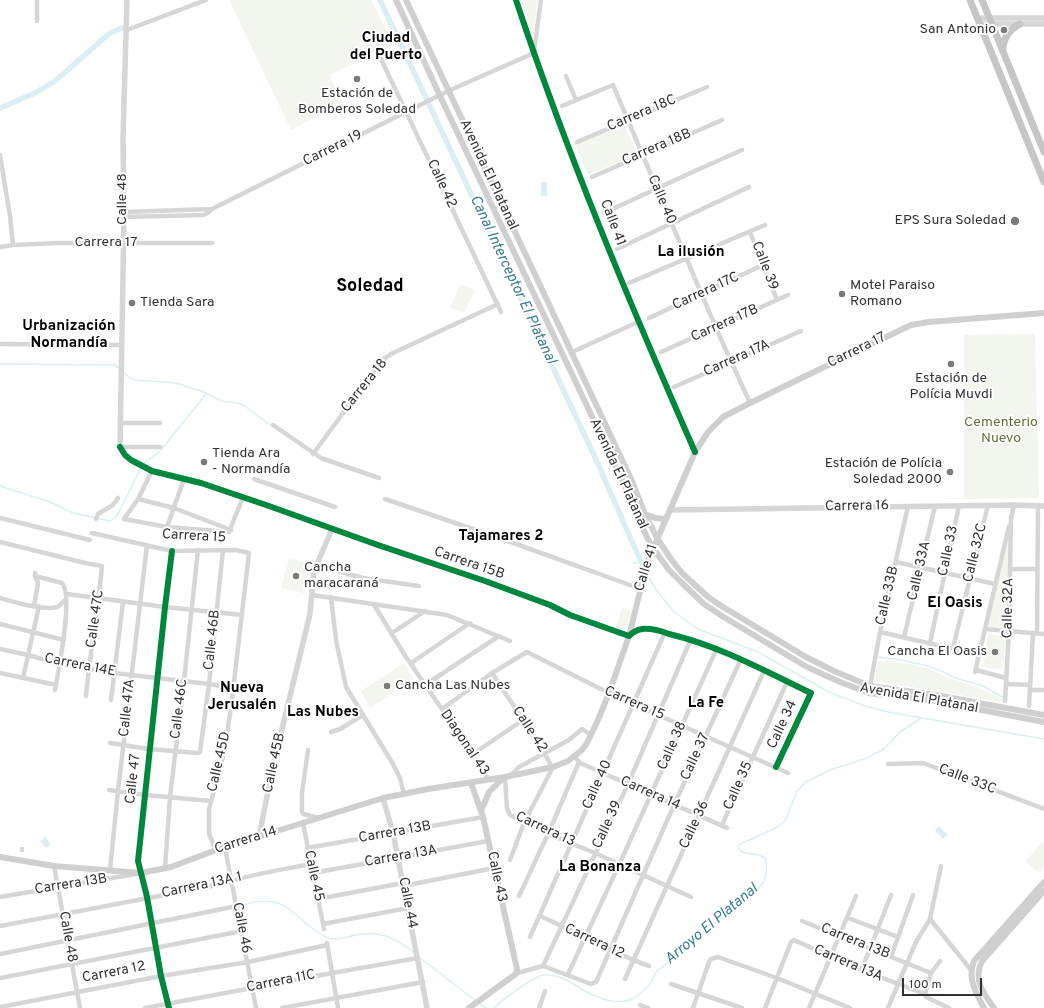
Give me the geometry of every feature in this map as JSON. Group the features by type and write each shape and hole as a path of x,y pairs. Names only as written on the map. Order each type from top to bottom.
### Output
{"highway":[{"path":"970,0 1044,182"},
{"path":"982,0 1044,152"},
{"path":"1003,50 1004,41 1008,34 1012,29 1020,24"}],"main road":[{"name":"Avenida El Platanal","path":"396,0 438,97 625,486 638,520 652,547 677,578 704,604 722,616 807,667 840,682 869,693 935,701 1044,722"},
{"name":"Avenida El Platanal","path":"406,0 632,481 656,538 682,573 708,597 806,657 870,686 936,695 1044,715"},
{"name":"Carrera 17","path":"695,452 708,432 723,417 911,325 929,322 1044,314"},
{"name":"Calle 41","path":"577,759 591,735 609,693 629,636 646,563 695,452"},
{"path":"645,514 655,518 666,519"},
{"name":"Carrera 14","path":"0,857 54,866 141,873 164,868 216,850 383,798 507,777 552,767 577,759"},
{"path":"482,814 489,792 507,777"},
{"name":"Calle 43","path":"471,783 482,814 517,968 516,973"},
{"path":"984,1008 973,986 971,978 971,970 974,961 1044,882"},
{"path":"994,1007 979,985 979,966 1044,891"},
{"path":"472,1006 516,973"}],"street":[{"path":"37,0 38,21"},
{"name":"Calle 48","path":"120,447 123,372 123,138 127,0"},
{"path":"127,29 206,0"},
{"name":"Calle 41","path":"516,0 534,53 638,322 695,452"},
{"path":"534,53 541,0"},
{"path":"978,21 1044,18"},
{"path":"991,21 1020,24 1044,24"},
{"name":"Carrera 19","path":"124,214 207,211 448,91 534,53"},
{"name":"Calle 42","path":"380,57 501,312"},
{"path":"562,106 576,100 566,76"},
{"name":"Calle 40","path":"576,100 613,85 701,294 750,403"},
{"name":"Carrera 18C","path":"577,142 707,87"},
{"name":"Carrera 18B","path":"592,177 722,120"},
{"path":"604,213 742,150"},
{"path":"0,155 13,245"},
{"path":"617,249 749,188"},
{"path":"629,283 765,226"},
{"name":"Calle 39","path":"750,232 777,300"},
{"name":"Carrera 17","path":"0,247 13,245 212,243"},
{"name":"Carrera 17C","path":"649,318 763,265"},
{"name":"Carrera 17B","path":"661,352 788,295"},
{"name":"Carrera 18","path":"313,454 382,360 393,353 498,304"},
{"path":"572,352 638,322"},
{"name":"Carrera 17A","path":"674,387 801,331"},
{"path":"0,344 122,345"},
{"path":"120,423 160,423"},
{"path":"273,426 320,458 379,478"},
{"path":"120,447 160,447"},
{"name":"Carrera 15B","path":"120,447 125,455 142,467 152,471 243,497 550,605 570,615 629,636"},
{"path":"152,471 138,499 124,519 168,527 230,531"},
{"path":"168,527 184,479"},
{"path":"254,479 334,507"},
{"path":"230,531 243,497"},
{"path":"96,519 98,514 113,505 118,498"},
{"path":"138,499 174,508 230,531"},
{"path":"385,499 641,589"},
{"name":"Calle 32C","path":"953,648 988,505"},
{"path":"1006,678 976,671 1014,505"},
{"path":"1029,706 1035,633 1041,505"},
{"name":"Carrera 16","path":"670,510 1041,505"},
{"name":"Calle 33B","path":"870,686 880,632 908,506"},
{"name":"Calle 33A","path":"904,637 935,506"},
{"name":"Calle 33","path":"930,643 959,506"},
{"name":"Calle 32A","path":"1005,700 1009,631 1011,516"},
{"path":"0,518 90,540"},
{"name":"Calle 45B","path":"259,837 273,766 310,614 313,576 316,565 332,529"},
{"name":"Carrera 15","path":"92,533 172,551 223,550 249,553"},
{"name":"Calle 47C","path":"0,542 102,566 99,598 88,669 86,696"},
{"name":"Calle 47A","path":"110,870 147,545"},
{"name":"Calle 46C","path":"164,868 170,797 198,550"},
{"name":"Calle 46B","path":"175,751 199,752 209,684 223,550"},
{"name":"Calle 47","path":"168,1006 161,976 148,897 138,861 149,749 172,551"},
{"name":"Calle 45D","path":"216,850 209,834 209,809 224,753 231,708 249,553"},
{"path":"896,562 995,584"},
{"path":"316,565 363,578 419,586"},
{"path":"1010,569 1037,569"},
{"path":"0,673 56,688 64,640 67,596 63,584 35,575 38,584 34,606"},
{"path":"312,595 448,615 510,641"},
{"path":"67,596 99,598 242,615"},
{"path":"0,598 34,606 57,606 61,604 67,596"},
{"path":"331,597 336,640 346,687 393,764 400,778 404,794"},
{"path":"111,700 123,602"},
{"name":"Diagonal 43","path":"374,604 410,663 457,733 473,754 489,780"},
{"path":"23,678 39,606"},
{"path":"392,633 425,611"},
{"path":"410,663 470,623"},
{"path":"0,624 64,640"},
{"path":"629,636 636,630 643,629 665,632 691,639 717,648 787,682"},
{"path":"985,630 1044,634"},
{"name":"Calle 40","path":"530,937 665,632"},
{"path":"880,632 980,654"},
{"path":"425,685 499,636"},
{"name":"Calle 39","path":"543,966 594,853 628,784 691,639"},
{"name":"Calle 38","path":"568,974 717,648"},
{"name":"Carrera 14E","path":"0,649 60,664 88,669 233,688"},
{"name":"Carrera 15","path":"492,673 526,652 609,693 788,773"},
{"name":"Calle 37","path":"568,974 591,984 596,982 674,805 741,659"},
{"name":"Calle 36","path":"625,979 666,886 700,816 729,747 764,671"},
{"path":"442,709 492,673"},
{"name":"Calle 42","path":"492,673 552,767 524,823 510,860"},
{"name":"Calle 34","path":"776,768 811,693 787,682"},
{"name":"Calle 35","path":"722,825 787,682"},
{"path":"1006,684 1044,690"},
{"path":"330,732 340,729 363,715"},
{"path":"473,754 523,720"},
{"path":"507,777 519,767 569,740 582,729 591,735"},
{"path":"110,743 175,751"},
{"path":"308,750 302,794 302,812 303,814 320,818"},
{"name":"Calle 41","path":"519,896 548,834 577,759"},
{"name":"Carrera 14","path":"577,759 603,773 728,828"},
{"name":"Calle 33C","path":"888,764 922,763 1044,809"},
{"name":"Carrera 13","path":"507,777 508,812 510,815 548,834 691,897"},
{"path":"109,790 211,801"},
{"name":"Calle 44","path":"383,798 393,833 427,1008"},
{"name":"Carrera 13B","path":"307,848 393,833 482,814"},
{"name":"Calle 45","path":"303,824 324,927 408,908"},
{"name":"Carrera 13A","path":"312,873 488,841"},
{"name":"Calle 46","path":"225,848 256,1008"},
{"name":"Carrera 13A 1","path":"0,926 232,882 249,876 310,864"},
{"name":"Calle 48","path":"54,866 80,1008"},
{"path":"888,1008 916,942 930,919 941,866"},
{"path":"318,899 494,868"},
{"name":"Carrera 13B","path":"0,897 141,873"},
{"path":"862,969 891,895"},
{"path":"891,957 913,895"},
{"path":"809,1008 856,896"},
{"path":"0,954 237,906"},
{"name":"Carrera 12","path":"540,916 585,938 649,966"},
{"path":"848,918 898,937"},
{"path":"930,919 971,970"},
{"name":"Carrera 13B","path":"802,921 931,973"},
{"path":"0,978 242,931"},
{"name":"Carrera 13A","path":"777,978 791,942 794,940 830,957 925,994 926,997 948,1008"},
{"name":"Carrera 12","path":"0,1007 161,976 248,962 327,944 332,972"},
{"path":"692,1008 711,959 718,957 777,978 850,1008"},
{"name":"Carrera 11C","path":"145,1008 168,1006 332,972 418,958"},
{"path":"925,994 931,973 940,961"},
{"path":"516,973 543,966 568,974"},
{"path":"332,972 338,1008"},
{"path":"765,1008 777,978"},
{"path":"282,1008 423,982"},
{"path":"670,984 742,1008"},
{"path":"539,1008 545,991"},
{"path":"640,1005 648,1008"}],"green space":[{"path":"229,0 371,0 394,45 329,75 342,103 291,130"},
{"path":"521,0 538,0 533,32"},
{"path":"624,124 637,154 588,175 575,144"},
{"path":"461,284 475,290 464,313 450,307"},
{"name":"Cementerio Nuevo","path":"1035,334 1039,498 964,499 964,335"},
{"path":"1010,524 1006,628 988,627"},
{"name":"Cancha maracaraná","path":"289,558 311,564 304,593 281,588"},
{"path":"622,608 631,611 625,630 616,628"},
{"name":"Cancha El Oasis","path":"988,634 1007,637 1002,669 983,667"},
{"path":"886,660 929,669 1003,699 1002,702 874,681 878,661 885,662"},
{"name":"Cancha Las Nubes","path":"404,663 414,680 370,708 361,691"},
{"path":"1044,840 1044,867 1039,873 1025,862"}],"shaded area":[{"path":"541,182 547,182 547,196 541,196"},
{"path":"939,826 948,835 943,839 935,830"},
{"path":"45,837 51,844 46,848 40,841"}],"waterway":[{"name":"Canal Interceptor El Platanal","path":"380,0 594,455 641,562"},
{"path":"0,108 35,93 55,81 110,33 122,28"},
{"path":"0,364 114,365 119,368"},
{"path":"123,372 135,380 176,383 201,391 222,401 242,404 270,425"},
{"path":"0,486 50,502 73,513 110,521 116,517 119,512 143,464 160,451 206,394"},
{"name":"Canal Interceptor El Platanal","path":"633,563 641,562 644,568"},
{"path":"647,575 673,611 698,629 758,652 829,692 865,706 888,712 1044,739"},
{"path":"877,657 901,660 928,666 942,671 952,677 983,686 1004,698"},
{"name":"Arroyo El Platanal","path":"495,1008 503,1000 528,982 542,975 557,976 587,992 610,1001 623,1001 634,998 648,986 657,971 713,924 758,890 765,877 765,858 743,852 738,847 740,844 774,829 785,821 797,791 806,782 830,770 867,758 884,749 900,732 920,719"},
{"path":"239,906 261,901 270,901 291,910 315,931 328,938 339,939 364,934 387,936 401,943 415,953"},
{"path":"419,957 476,1001"},
{"path":"479,1003 486,1008"}],"cycle path":[{"path":"516,0 556,115 600,228 695,452"},
{"path":"120,447 125,455 131,460 152,471 201,483 269,506 485,581 550,605 570,615 629,636 635,631 642,629 659,631 706,645 777,676 811,693 776,767"},
{"path":"169,1008 161,976 147,897 138,861 172,551"}],"place":[{"name":"San Antonio","path":"1004,30"},
{"name":"Estación de Bomberos Soledad","path":"357,79"},
{"name":"EPS Sura Soledad","path":"1015,221"},
{"name":"Motel Paraiso Romano","path":"842,294"},
{"name":"Tienda Sara","path":"132,303"},
{"name":"Estación de Polícia Muvdi","path":"951,364"},
{"name":"Tienda Ara - Normandía","path":"204,462"},
{"name":"Estación de Polícia Soledad 2000","path":"950,472"},
{"name":"Cancha maracaraná","path":"296,576"},
{"name":"Cancha El Oasis","path":"995,652"},
{"name":"Cancha Las Nubes","path":"387,686"}],"district":[{"name":"Ciudad del Puerto","path":"386,48"},
{"name":"La ilusión","path":"691,253"},
{"name":"Soledad","path":"370,287"},
{"name":"Urbanización Normandía","path":"69,336"},
{"name":"Tajamares 2","path":"501,537"},
{"name":"El Oasis","path":"955,604"},
{"name":"Nueva Jerusalén","path":"242,698"},
{"name":"La Fe","path":"706,704"},
{"name":"Las Nubes","path":"323,713"},
{"name":"La Bonanza","path":"600,868"}]}
